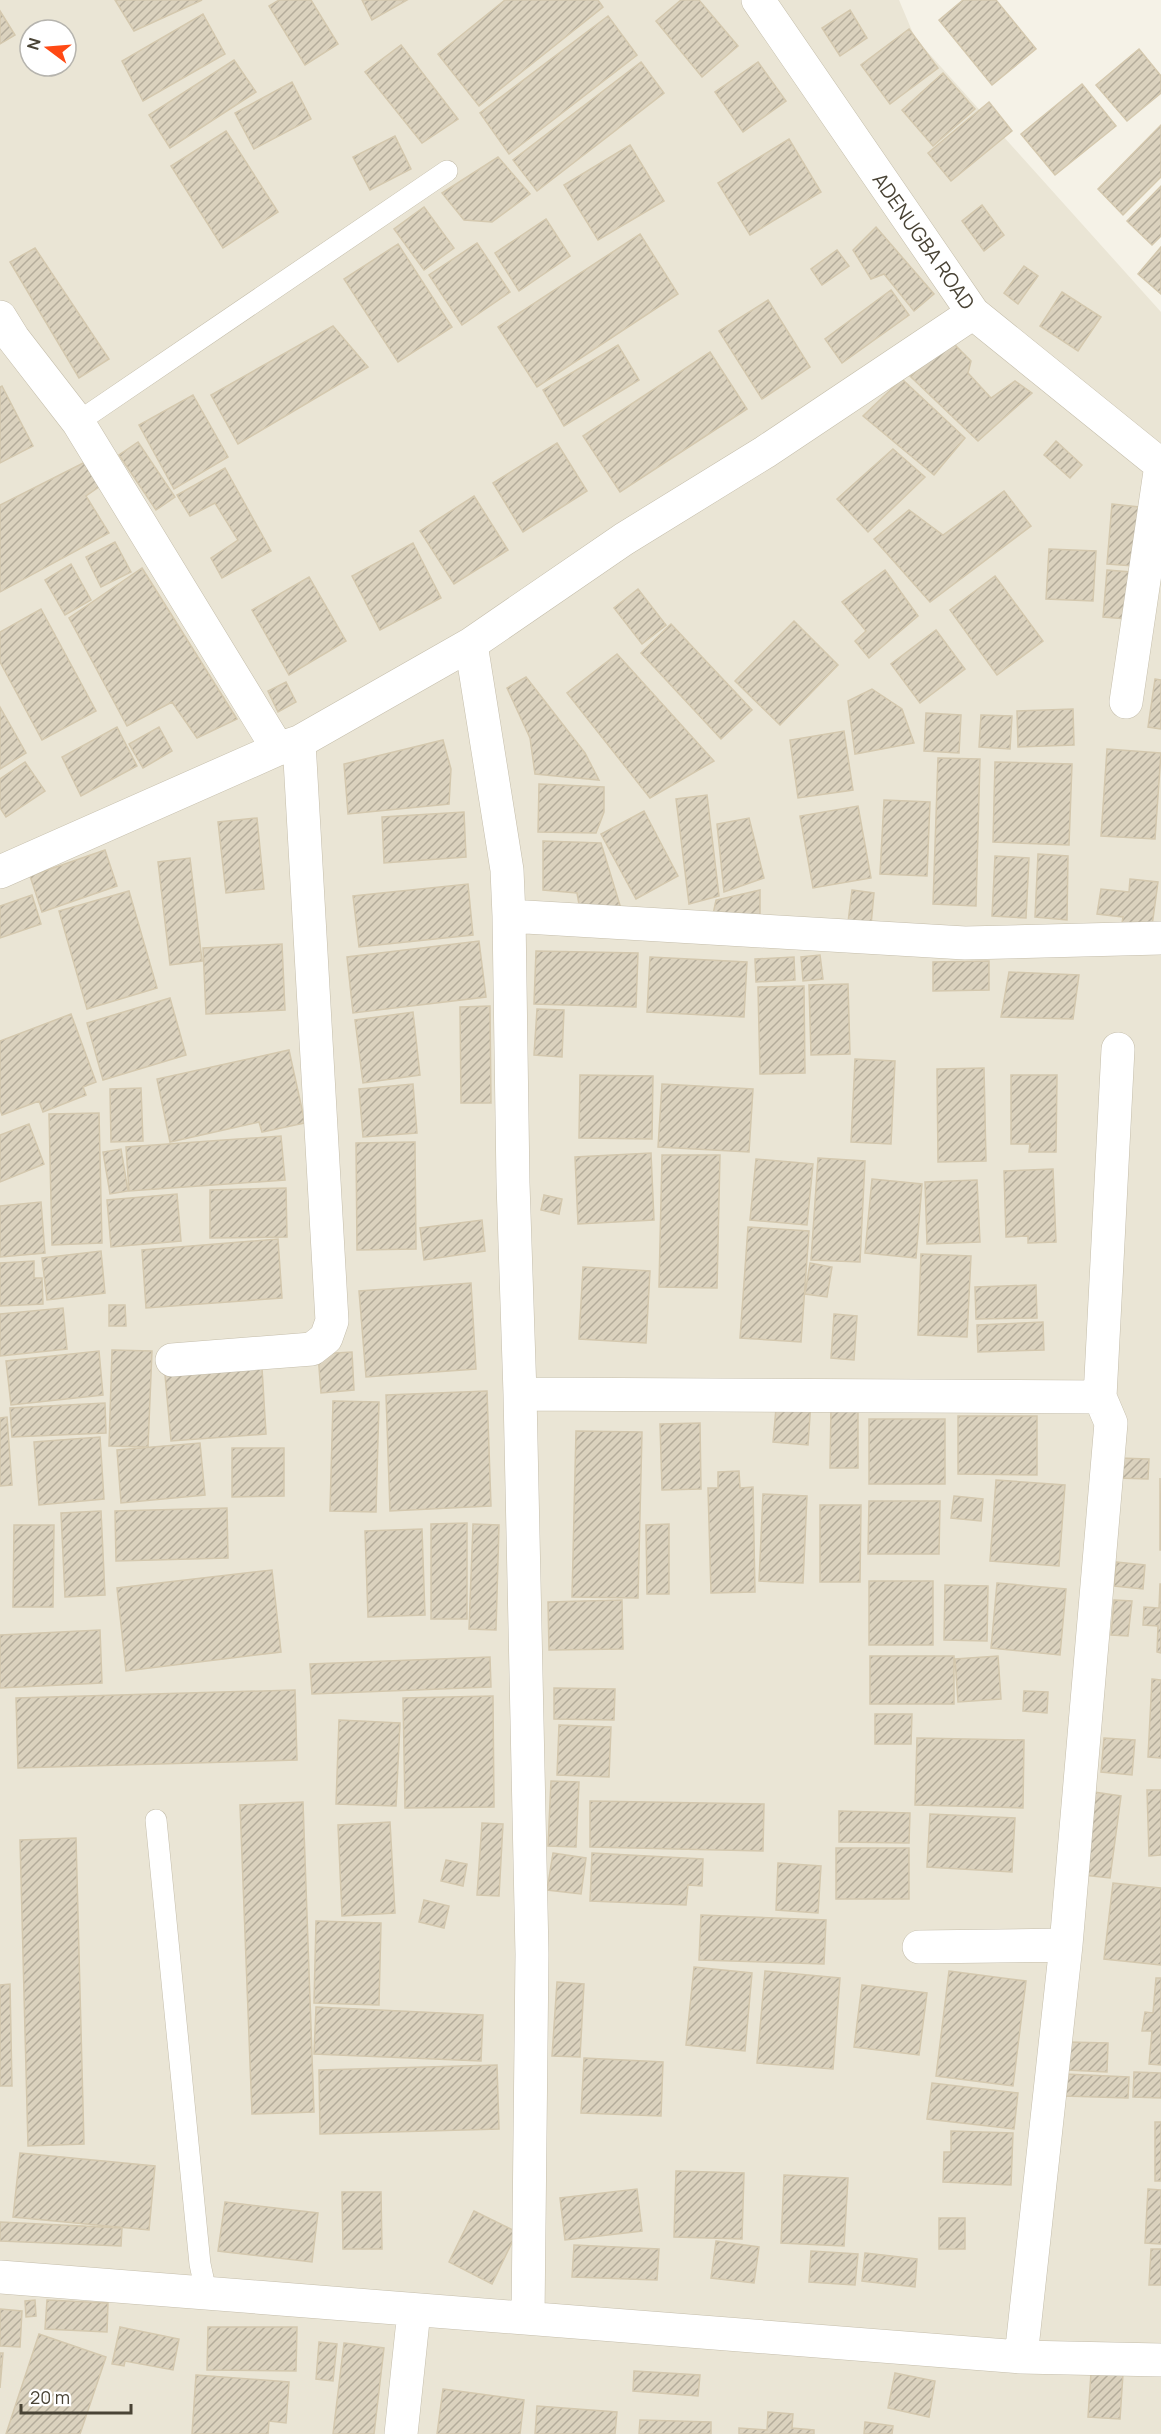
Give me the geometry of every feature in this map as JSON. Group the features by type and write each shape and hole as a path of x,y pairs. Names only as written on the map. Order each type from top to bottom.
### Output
{"street":[{"name":"ADENUGBA ROAD","path":"758,0 974,313 1161,465"},
{"path":"0,872 288,746 471,644 624,539 765,452 974,313"},
{"path":"4,333 78,422 288,746 332,1321 326,1338 312,1349 172,1360"},
{"path":"1126,702 1161,465"},
{"path":"471,644 507,870 509,916 532,1954 528,2317"},
{"path":"509,916 965,943 1161,938"},
{"path":"1021,2357 1066,1945 1111,1423 1100,1397 1118,1049"},
{"path":"520,1394 1100,1397"},
{"path":"919,1947 1066,1945"},
{"path":"0,2277 1021,2357 1161,2360"},
{"path":"401,2434 414,2311"}],"lane":[{"path":"78,422 447,171"},
{"path":"156,1820 200,2264 206,2292"}],"shaded area":[{"path":"0,0 899,0 915,38 1161,312 1161,2434 0,2434"}],"building":[{"path":"115,0 202,0 134,31"},
{"path":"279,0 311,0 338,44 305,65 269,6"},
{"path":"362,0 407,0 372,20"},
{"path":"505,0 598,0 603,7 479,106 438,54"},
{"path":"681,0 699,0 738,46 702,77 656,21"},
{"path":"963,0 996,0 1036,49 992,85 939,20"},
{"path":"850,10 867,38 840,56 822,28"},
{"path":"0,11 15,35 0,44"},
{"path":"203,14 225,54 143,101 122,61"},
{"path":"608,16 637,55 509,154 480,113"},
{"path":"909,29 938,68 890,104 861,65"},
{"path":"401,45 458,119 422,143 365,72"},
{"path":"1139,49 1161,76 1161,93 1127,121 1096,85"},
{"path":"234,60 256,92 170,148 149,115"},
{"path":"641,62 664,93 537,191 513,160"},
{"path":"758,62 786,101 743,132 715,92"},
{"path":"943,73 975,109 933,146 902,110"},
{"path":"292,82 311,119 254,149 235,113"},
{"path":"1082,84 1116,126 1055,175 1021,134"},
{"path":"989,102 1012,131 951,181 928,153"},
{"path":"1161,125 1161,177 1123,215 1098,189"},
{"path":"226,131 278,212 223,248 171,166"},
{"path":"395,136 411,169 370,190 353,157"},
{"path":"789,139 821,192 750,235 718,183"},
{"path":"630,145 664,201 598,240 564,185"},
{"path":"498,157 530,194 492,222 464,220 442,193"},
{"path":"1161,186 1161,236 1152,245 1127,221"},
{"path":"982,205 1004,235 984,251 962,221"},
{"path":"424,207 454,248 424,270 394,229"},
{"path":"546,219 570,256 519,291 495,253"},
{"path":"876,227 934,294 914,311 884,274 871,279 853,250"},
{"path":"640,234 678,294 537,387 498,327"},
{"path":"477,243 510,292 462,325 429,275"},
{"path":"398,244 452,327 398,362 344,279"},
{"path":"1161,247 1161,294 1138,274"},
{"path":"35,248 109,359 79,378 10,262"},
{"path":"837,250 849,266 822,285 811,269"},
{"path":"1024,266 1038,276 1018,304 1004,293"},
{"path":"891,290 909,315 842,363 825,339"},
{"path":"1062,292 1101,317 1078,351 1040,326"},
{"path":"768,300 810,367 762,399 719,331"},
{"path":"333,326 368,367 238,444 211,395"},
{"path":"953,343 971,361 968,373 991,398 1015,381 1032,393 978,441 910,376"},
{"path":"618,345 639,380 564,426 543,390"},
{"path":"710,352 747,409 620,492 583,436"},
{"path":"902,379 965,438 934,475 863,416"},
{"path":"2,386 33,446 0,463 0,387"},
{"path":"193,395 228,457 174,489 139,425"},
{"path":"1056,441 1082,465 1070,478 1044,455"},
{"path":"138,442 175,497 156,510 119,455"},
{"path":"557,443 587,491 523,532 493,483"},
{"path":"893,449 925,477 868,532 837,499"},
{"path":"91,459 103,484 86,496 109,533 0,592 0,505"},
{"path":"225,468 271,551 222,578 211,558 238,540 215,503 190,516 177,495"},
{"path":"1004,491 1031,526 930,602 874,539 909,510 943,535"},
{"path":"474,496 508,550 454,584 420,531"},
{"path":"1112,504 1139,507 1134,566 1107,564"},
{"path":"115,542 131,572 101,587 86,557"},
{"path":"413,543 441,598 380,630 352,576"},
{"path":"1049,549 1096,551 1093,601 1046,599"},
{"path":"71,564 91,600 65,615 45,580"},
{"path":"142,568 237,719 197,738 172,702 127,726 69,618"},
{"path":"885,570 918,616 869,658 855,641 866,631 842,602"},
{"path":"1107,570 1131,572 1127,619 1103,617"},
{"path":"995,576 1043,641 997,675 950,610"},
{"path":"309,577 346,641 289,675 252,610"},
{"path":"638,589 666,625 642,644 614,608"},
{"path":"41,609 96,711 42,740 0,662 0,632"},
{"path":"794,621 838,665 780,725 735,681"},
{"path":"671,624 752,710 721,739 641,653"},
{"path":"936,630 965,669 920,703 891,664"},
{"path":"617,654 714,761 650,798 567,693"},
{"path":"526,677 585,753 599,780 535,774 530,738 507,688"},
{"path":"1155,679 1161,680 1161,729 1148,727"},
{"path":"286,682 296,702 278,712 268,691"},
{"path":"872,689 902,709 914,743 855,754 848,701"},
{"path":"0,707 26,753 0,769"},
{"path":"1073,709 1074,745 1018,747 1017,711"},
{"path":"926,713 961,715 959,753 924,751"},
{"path":"981,715 1012,716 1010,749 979,747"},
{"path":"117,727 137,766 81,796 62,757"},
{"path":"159,727 172,751 143,768 129,744"},
{"path":"844,731 853,790 798,798 790,740"},
{"path":"443,740 451,769 449,804 348,814 344,764"},
{"path":"1107,749 1161,753 1155,839 1101,836"},
{"path":"938,758 980,759 976,906 933,904"},
{"path":"25,762 45,791 6,817 0,808 0,779"},
{"path":"995,762 1072,764 1069,845 993,842"},
{"path":"539,784 604,787 604,812 596,833 538,832"},
{"path":"707,795 719,896 689,904 676,799"},
{"path":"884,800 930,802 927,876 880,874"},
{"path":"858,806 871,878 813,888 800,816"},
{"path":"644,811 678,876 636,899 601,834"},
{"path":"464,812 466,857 384,863 382,817"},
{"path":"257,818 264,889 226,893 218,822"},
{"path":"749,818 764,878 724,892 717,824"},
{"path":"543,841 601,843 622,912 580,910 577,893 543,890"},
{"path":"105,850 117,886 42,912 30,876"},
{"path":"1038,854 1068,856 1067,920 1035,917"},
{"path":"995,856 1029,858 1026,918 992,916"},
{"path":"190,858 202,961 170,965 158,862"},
{"path":"1130,879 1158,882 1152,926 1122,923 1123,917 1097,914 1101,889 1129,892"},
{"path":"468,884 473,935 359,947 353,896"},
{"path":"760,890 760,922 712,919 716,900"},
{"path":"852,890 874,893 871,925 848,922"},
{"path":"129,891 157,988 87,1009 59,911"},
{"path":"32,895 41,924 0,938 0,906"},
{"path":"479,941 486,997 353,1013 347,957"},
{"path":"282,944 285,1010 206,1014 203,948"},
{"path":"536,951 638,953 636,1007 534,1004"},
{"path":"820,955 823,979 803,981 801,957"},
{"path":"650,957 747,962 744,1017 647,1012"},
{"path":"794,957 795,980 756,982 755,959"},
{"path":"989,961 989,990 933,991 933,962"},
{"path":"1009,972 1079,975 1073,1019 1001,1017"},
{"path":"848,984 850,1054 811,1055 809,985"},
{"path":"804,986 805,1073 760,1074 758,987"},
{"path":"170,998 186,1055 103,1080 87,1023"},
{"path":"490,1006 491,1103 461,1103 460,1007"},
{"path":"537,1009 564,1010 562,1057 534,1055"},
{"path":"413,1012 420,1075 363,1083 355,1020"},
{"path":"71,1014 96,1082 83,1087 86,1095 43,1112 39,1101 2,1115 0,1109 0,1041"},
{"path":"289,1050 305,1123 262,1132 259,1122 170,1142 157,1079"},
{"path":"855,1059 895,1061 891,1144 851,1142"},
{"path":"984,1068 986,1161 938,1162 937,1069"},
{"path":"580,1075 653,1076 652,1139 579,1138"},
{"path":"1011,1075 1057,1075 1056,1152 1029,1152 1030,1144 1011,1144"},
{"path":"413,1084 417,1133 363,1137 359,1089"},
{"path":"662,1084 753,1089 749,1152 658,1147"},
{"path":"141,1088 143,1141 111,1142 110,1089"},
{"path":"99,1113 102,1243 52,1245 49,1114"},
{"path":"29,1124 44,1164 0,1182 0,1135"},
{"path":"281,1136 285,1180 129,1191 126,1147"},
{"path":"415,1142 416,1249 357,1250 356,1143"},
{"path":"121,1149 128,1191 110,1194 103,1152"},
{"path":"651,1153 654,1220 578,1224 575,1157"},
{"path":"662,1155 720,1155 717,1288 659,1287"},
{"path":"818,1158 865,1161 860,1262 811,1260"},
{"path":"756,1159 813,1164 807,1225 750,1220"},
{"path":"1053,1169 1056,1242 1028,1243 1028,1236 1006,1237 1004,1171"},
{"path":"872,1179 922,1184 916,1258 865,1253"},
{"path":"977,1180 980,1242 927,1244 925,1182"},
{"path":"286,1188 287,1237 210,1238 210,1190"},
{"path":"177,1194 181,1241 111,1247 107,1200"},
{"path":"544,1195 562,1199 559,1214 541,1210"},
{"path":"41,1202 45,1253 0,1257 0,1206"},
{"path":"482,1220 485,1251 424,1260 420,1228"},
{"path":"748,1227 809,1231 801,1342 740,1338"},
{"path":"278,1239 282,1298 146,1308 142,1250"},
{"path":"101,1251 105,1293 47,1300 42,1258"},
{"path":"921,1254 971,1256 967,1337 918,1335"},
{"path":"34,1261 34,1278 42,1278 43,1304 0,1306 0,1263"},
{"path":"810,1263 832,1267 827,1297 805,1294"},
{"path":"583,1267 650,1271 646,1343 579,1339"},
{"path":"471,1283 476,1369 366,1377 359,1291"},
{"path":"1036,1285 1037,1318 976,1319 975,1287"},
{"path":"109,1305 125,1305 126,1326 109,1326"},
{"path":"63,1308 67,1349 0,1356 0,1314"},
{"path":"834,1314 857,1316 854,1360 831,1358"},
{"path":"1043,1322 1044,1350 978,1352 977,1325"},
{"path":"112,1350 152,1351 148,1447 109,1446"},
{"path":"99,1351 103,1395 11,1405 6,1361"},
{"path":"352,1352 354,1390 321,1393 318,1354"},
{"path":"262,1368 266,1434 171,1441 165,1375"},
{"path":"487,1391 491,1506 390,1511 386,1395"},
{"path":"777,1397 811,1401 808,1445 773,1442"},
{"path":"333,1401 379,1402 376,1512 330,1511"},
{"path":"105,1403 106,1433 12,1437 10,1408"},
{"path":"831,1406 858,1406 858,1468 830,1468"},
{"path":"958,1416 1037,1416 1037,1475 958,1474"},
{"path":"7,1417 12,1485 0,1486 0,1418"},
{"path":"869,1419 945,1419 945,1484 869,1484"},
{"path":"700,1423 701,1489 662,1490 660,1424"},
{"path":"576,1431 642,1432 638,1598 572,1597"},
{"path":"100,1437 104,1499 39,1505 34,1442"},
{"path":"200,1443 205,1495 121,1503 117,1450"},
{"path":"232,1448 284,1448 284,1496 232,1497"},
{"path":"1118,1458 1149,1459 1148,1479 1117,1478"},
{"path":"739,1471 740,1488 753,1487 755,1592 711,1593 708,1488 718,1488 718,1472"},
{"path":"1160,1478 1161,1550 1160,1550"},
{"path":"996,1480 1065,1485 1059,1566 990,1561"},
{"path":"763,1494 807,1496 803,1583 759,1581"},
{"path":"954,1496 983,1499 981,1521 951,1518"},
{"path":"869,1501 940,1501 939,1554 868,1554"},
{"path":"820,1505 861,1505 860,1582 820,1582"},
{"path":"227,1508 228,1558 116,1561 115,1511"},
{"path":"101,1511 105,1595 65,1597 61,1513"},
{"path":"467,1523 467,1619 431,1619 431,1524"},
{"path":"473,1524 499,1525 496,1630 469,1629"},
{"path":"669,1524 669,1594 647,1594 646,1525"},
{"path":"14,1525 54,1525 53,1607 13,1607"},
{"path":"422,1529 425,1615 368,1617 365,1531"},
{"path":"1116,1562 1145,1565 1143,1589 1114,1586"},
{"path":"272,1570 281,1652 126,1671 117,1588"},
{"path":"869,1581 933,1581 933,1645 869,1645"},
{"path":"997,1583 1066,1589 1060,1655 991,1648"},
{"path":"1160,1584 1161,1653 1157,1652 1158,1626 1143,1625 1144,1607 1159,1608"},
{"path":"945,1585 988,1586 987,1641 944,1640"},
{"path":"622,1600 623,1649 549,1650 548,1602"},
{"path":"1114,1600 1132,1601 1128,1636 1111,1635"},
{"path":"100,1630 102,1683 0,1688 0,1635"},
{"path":"870,1656 954,1656 954,1704 870,1704"},
{"path":"998,1656 1001,1699 958,1702 955,1659"},
{"path":"490,1657 491,1687 312,1694 310,1664"},
{"path":"1152,1679 1161,1680 1161,1758 1148,1757"},
{"path":"554,1688 615,1689 614,1720 554,1719"},
{"path":"295,1690 297,1760 18,1768 16,1698"},
{"path":"1024,1691 1048,1692 1047,1713 1023,1711"},
{"path":"493,1696 494,1807 405,1808 403,1698"},
{"path":"875,1714 912,1714 911,1744 875,1744"},
{"path":"339,1720 400,1723 396,1806 336,1804"},
{"path":"559,1725 611,1727 609,1777 557,1775"},
{"path":"917,1738 1024,1740 1023,1808 915,1805"},
{"path":"1104,1738 1135,1740 1132,1775 1101,1772"},
{"path":"551,1781 579,1782 576,1847 548,1846"},
{"path":"1147,1790 1161,1790 1161,1855 1149,1856"},
{"path":"1094,1792 1121,1796 1110,1878 1083,1875"},
{"path":"590,1801 764,1804 763,1851 590,1847"},
{"path":"303,1802 314,2112 252,2114 240,1805"},
{"path":"839,1811 910,1813 909,1843 839,1842"},
{"path":"930,1814 1015,1818 1012,1872 927,1867"},
{"path":"390,1822 395,1913 342,1916 338,1825"},
{"path":"482,1823 503,1824 499,1896 477,1895"},
{"path":"76,1838 84,2144 28,2146 20,1840"},
{"path":"836,1848 909,1848 909,1899 836,1899"},
{"path":"553,1853 586,1858 581,1894 547,1890"},
{"path":"592,1853 703,1859 702,1886 688,1885 686,1905 590,1901"},
{"path":"446,1860 467,1864 463,1886 441,1881"},
{"path":"778,1863 821,1866 818,1913 776,1910"},
{"path":"1113,1883 1161,1888 1161,1965 1104,1959"},
{"path":"424,1900 449,1906 444,1928 419,1922"},
{"path":"701,1915 826,1920 824,1964 699,1960"},
{"path":"316,1921 381,1923 379,2005 314,2003"},
{"path":"694,1967 752,1973 745,2051 686,2045"},
{"path":"765,1971 840,1978 833,2069 757,2063"},
{"path":"949,1971 1026,1981 1013,2086 936,2076"},
{"path":"1156,1978 1161,1978 1161,2065 1149,2064 1152,2031 1142,2031 1145,2012 1153,2013"},
{"path":"557,1982 584,1984 580,2057 552,2056"},
{"path":"10,1984 12,2086 0,2086 0,1985"},
{"path":"862,1985 927,1993 919,2055 854,2047"},
{"path":"316,2007 483,2015 481,2061 314,2054"},
{"path":"1068,2042 1108,2043 1107,2072 1067,2070"},
{"path":"584,2058 663,2062 661,2116 581,2113"},
{"path":"497,2065 499,2129 320,2134 319,2070"},
{"path":"1134,2072 1161,2073 1161,2098 1133,2097"},
{"path":"1065,2074 1129,2077 1128,2098 1064,2096"},
{"path":"932,2083 1018,2093 1014,2129 927,2119"},
{"path":"1155,2122 1161,2122 1161,2181 1155,2181"},
{"path":"951,2131 1013,2133 1011,2185 943,2182 944,2152 951,2152"},
{"path":"20,2153 155,2166 149,2230 13,2217"},
{"path":"676,2171 744,2173 742,2239 674,2237"},
{"path":"784,2175 848,2178 844,2246 781,2243"},
{"path":"637,2189 642,2231 565,2240 560,2198"},
{"path":"1148,2189 1161,2190 1161,2244 1145,2243"},
{"path":"342,2192 381,2192 382,2249 343,2249"},
{"path":"225,2202 318,2213 312,2262 218,2251"},
{"path":"474,2211 517,2232 492,2284 449,2262"},
{"path":"939,2218 965,2218 965,2249 939,2249"},
{"path":"0,2222 122,2228 121,2246 0,2241"},
{"path":"716,2241 759,2247 754,2283 711,2278"},
{"path":"574,2245 659,2249 657,2280 572,2277"},
{"path":"1151,2249 1161,2249 1161,2285 1149,2285"},
{"path":"811,2251 858,2254 855,2285 809,2282"},
{"path":"865,2253 917,2259 915,2287 862,2281"},
{"path":"35,2300 36,2316 26,2317 25,2301"},
{"path":"47,2300 108,2303 107,2332 45,2329"},
{"path":"0,2309 22,2311 20,2347 0,2346"},
{"path":"120,2327 179,2339 173,2370 125,2361 124,2366 112,2364"},
{"path":"208,2327 297,2327 296,2371 207,2370"},
{"path":"39,2334 106,2357 80,2434 6,2434"},
{"path":"319,2342 337,2344 333,2381 316,2379"},
{"path":"344,2343 384,2348 374,2434 333,2434"},
{"path":"0,2353 3,2353 0,2388"},
{"path":"634,2371 700,2375 698,2396 633,2391"},
{"path":"895,2373 935,2381 929,2417 888,2408"},
{"path":"1091,2373 1123,2374 1120,2419 1088,2417"},
{"path":"196,2375 289,2382 286,2423 269,2421 268,2434 192,2434"},
{"path":"443,2389 524,2400 520,2434 437,2434"},
{"path":"537,2406 617,2412 615,2434 535,2434"},
{"path":"768,2412 793,2414 792,2428 814,2430 814,2434 739,2434 739,2428 767,2430"},
{"path":"640,2420 711,2422 711,2434 639,2434"},
{"path":"865,2422 893,2426 892,2434 864,2434"}]}
